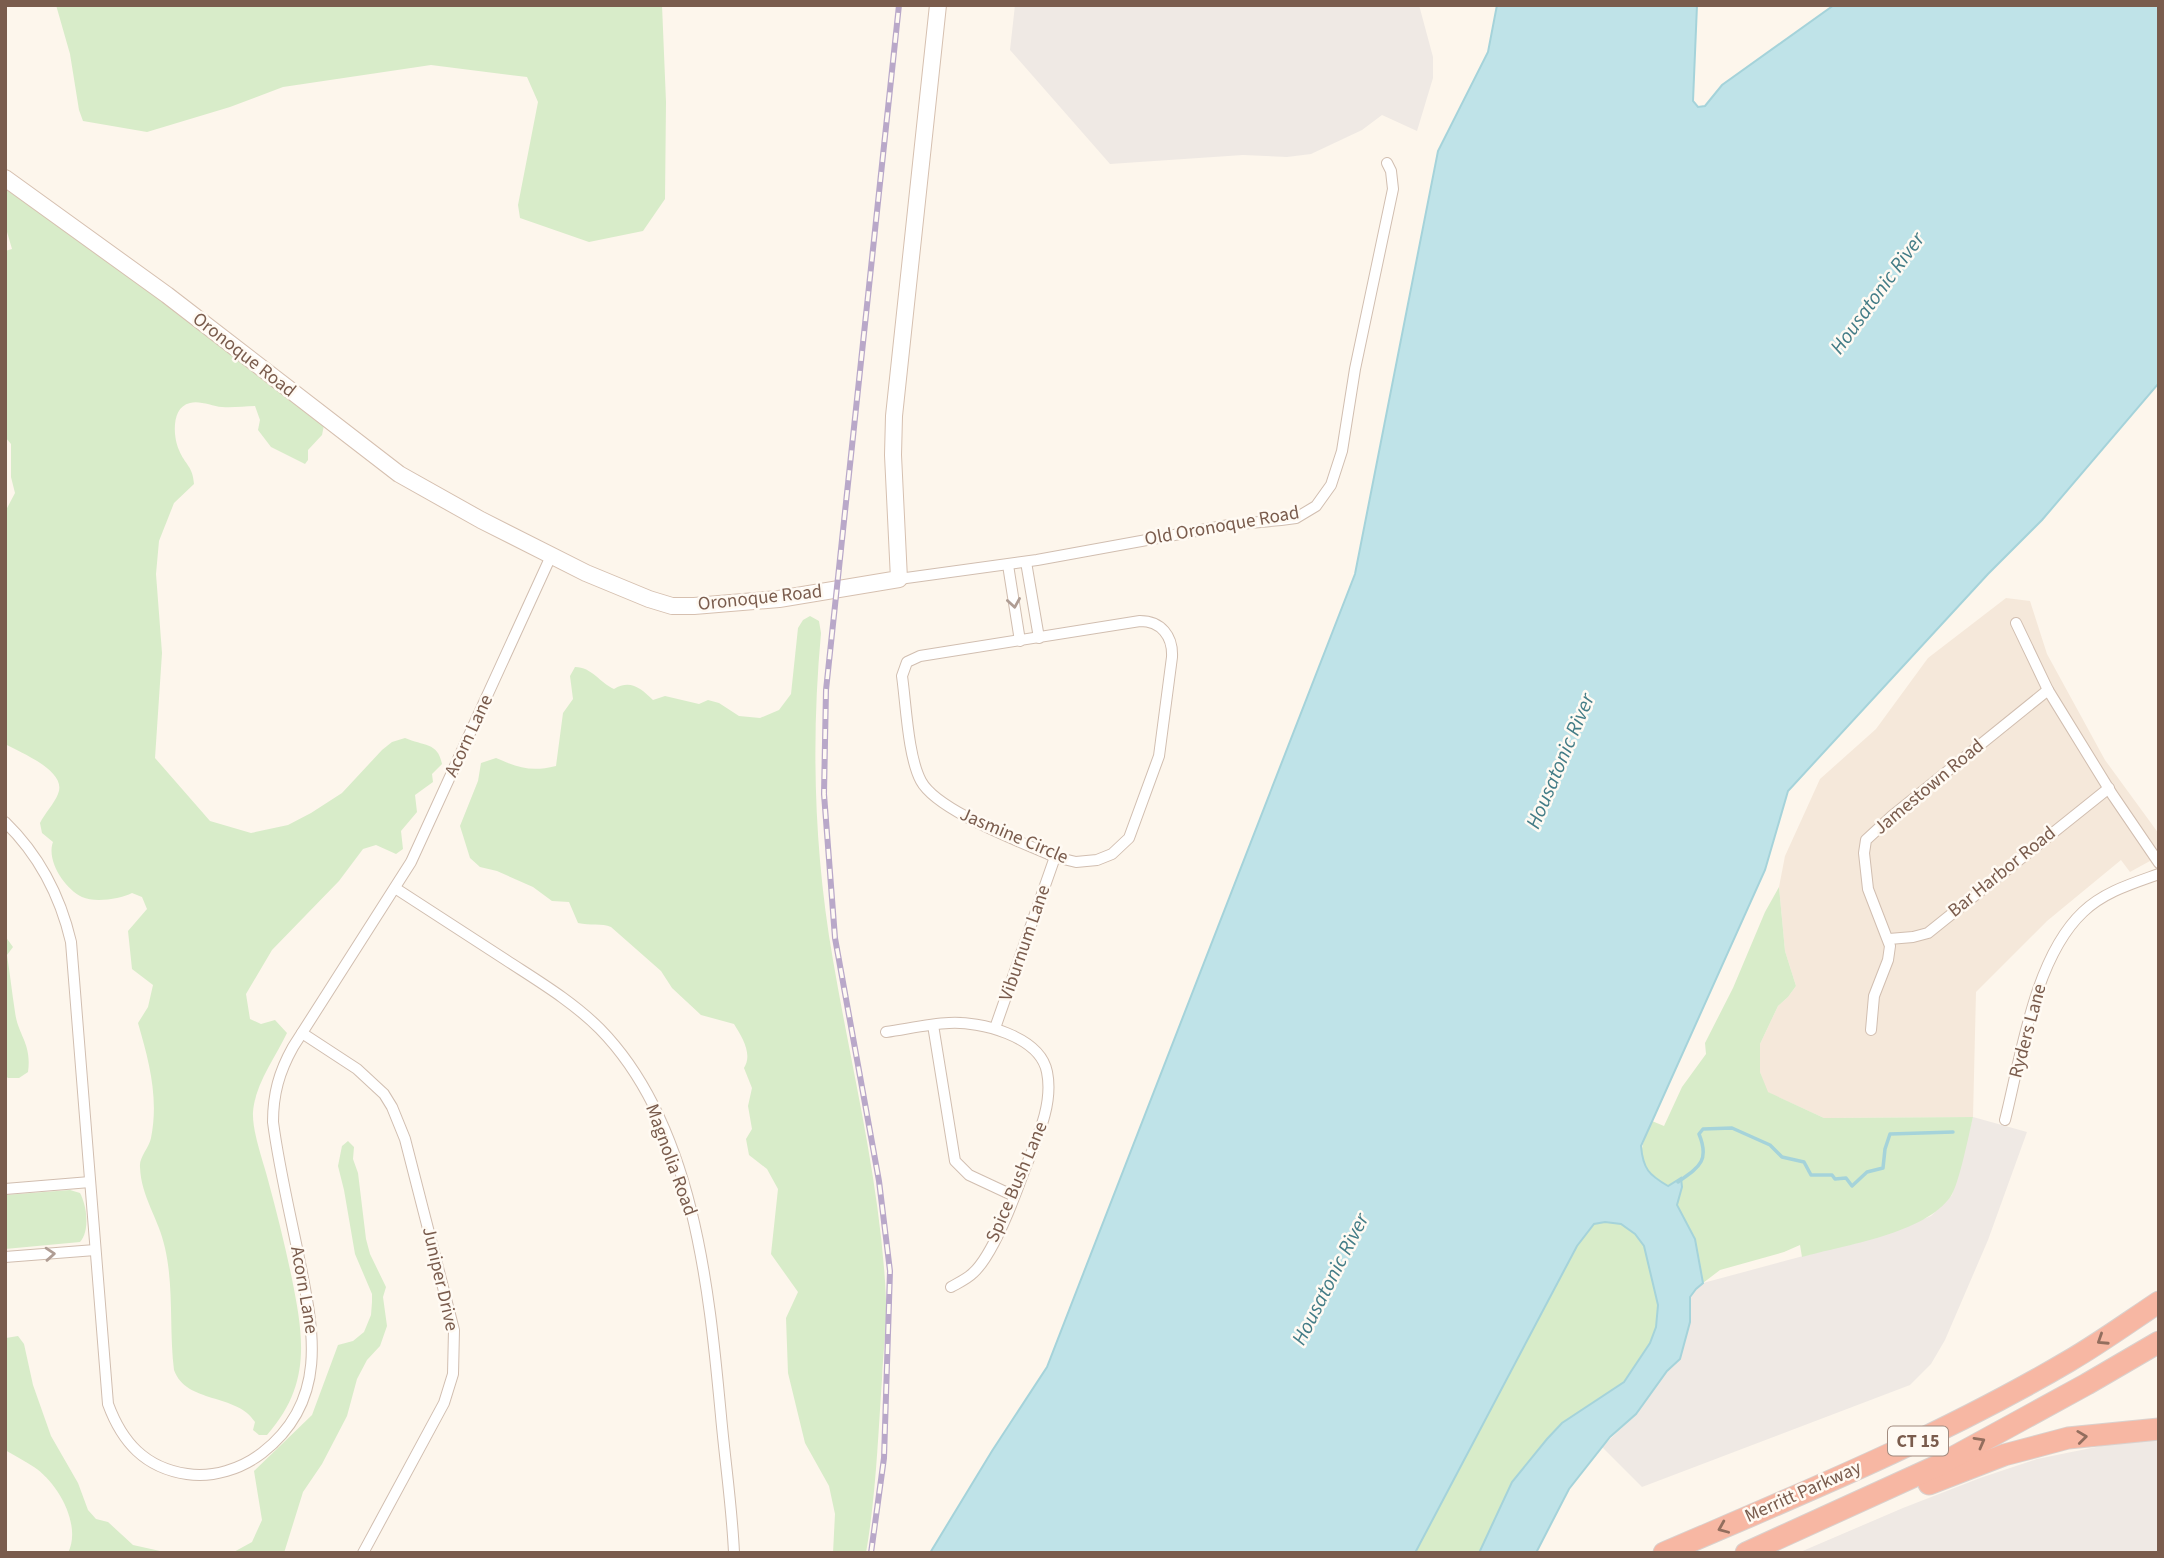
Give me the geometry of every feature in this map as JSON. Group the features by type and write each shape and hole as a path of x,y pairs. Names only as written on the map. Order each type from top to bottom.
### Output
{"highway":[{"name":"Merritt Parkway","path":"1664,1553 1929,1436 2071,1360 2159,1302"},
{"name":"Merritt Parkway","path":"1746,1553 1939,1465 2159,1342"},
{"path":"1809,1525 1831,1524 1851,1518 1946,1476 2004,1455 2068,1438 2159,1429"}],"street":[{"path":"899,579 893,455 894,416 938,5"},
{"name":"Old Oronoque Road","path":"899,579 1008,565 1215,527 1296,518 1307,513 1325,496 1337,471 1342,451 1362,334 1390,212 1393,179 1387,163"},
{"name":"Oronoque Road","path":"5,178 167,295 399,474 551,556 624,589 672,606 708,606 779,599 899,579"},
{"name":"Acorn Lane","path":"5,822 43,868 57,895 67,926 72,959 108,1404 121,1434 133,1447 160,1466 177,1473 194,1475 227,1471 243,1465 271,1446 299,1408 313,1367 311,1316 273,1122 274,1091 278,1076 302,1033 418,849 551,556"},
{"path":"1026,562 1039,638"},
{"path":"1008,565 1020,641"},
{"name":"Jasmine Circle","path":"1132,621 1146,621 1164,630 1170,640 1172,651 1159,756 1129,838 1112,854 1097,860 1076,862 1055,857 939,802 921,782 915,763 902,676 907,662 920,656 1039,638 1132,621"},
{"path":"2016,624 2048,690 2159,863"},
{"name":"Jamestown Road","path":"1889,939 1868,890 1864,853 1867,840 1892,816 2048,690"},
{"name":"Bar Harbor Road","path":"1889,939 1928,933 2109,788"},
{"name":"Viburnum Lane","path":"995,1028 1055,857"},
{"name":"Ryders Lane","path":"2005,1120 2037,989 2067,928 2107,894 2159,874"},
{"name":"Magnolia Road","path":"395,888 551,989 583,1014 615,1046 650,1102 684,1187 705,1274 734,1553"},
{"path":"1871,1030 1874,996 1888,960 1889,939"},
{"name":"Spice Bush Lane","path":"886,1032 952,1022 995,1028 1034,1049 1047,1070 1048,1093 1044,1119 1014,1196 980,1265 972,1274 951,1287"},
{"path":"933,1025 955,1161 969,1175 1014,1196"},
{"name":"Juniper Drive","path":"302,1033 357,1069 384,1094 392,1107 405,1139 454,1330 453,1374 444,1403 363,1553"},
{"path":"5,1189 90,1182"},
{"path":"5,1257 95,1250"}],"shaded area":[{"path":"1015,5 1419,5 1433,57 1433,78 1417,131 1382,115 1362,130 1311,154 1287,157 1243,155 1110,164 1010,50"},
{"path":"2006,598 2030,601 2047,654 2105,760 2159,834 2159,856 2130,872 2121,860 2047,921 1976,992 1973,1117 1824,1118 1767,1092 1760,1072 1760,1044 1778,1006 1796,986 1785,951 1779,887 1785,856 1820,779 1876,729 1928,658"},
{"path":"1973,1117 2027,1132 1988,1240 1945,1340 1931,1364 1910,1385 1642,1487 1602,1447 1636,1414 1667,1371 1680,1359 1690,1322 1690,1297 1696,1289 1703,1283 1889,1233 1931,1216 1952,1195"},
{"path":"2159,1440 2159,1553 1798,1553 1903,1508 2037,1459 2106,1445"}],"green space":[{"path":"56,5 662,5 666,102 665,199 643,231 589,242 520,218 518,205 538,102 527,77 431,65 283,87 230,107 147,132 83,121 70,54"},
{"path":"5,189 96,251 324,425 322,435 308,450 305,464 271,447 258,430 260,420 255,406 222,407 194,402 179,410 175,423 177,444 192,473 194,484 174,503 159,541 156,574 162,653 155,758 210,821 251,833 288,825 342,793 392,742 405,738 429,746 437,752 442,764 432,774 433,782 415,795 417,812 401,831 403,849 396,854 376,845 363,849 339,881 272,950 246,994 250,1019 261,1024 275,1020 287,1033 261,1081 253,1112 256,1137 292,1279 301,1342 297,1379 291,1398 267,1435 259,1435 253,1430 255,1422 247,1413 189,1388 180,1381 174,1370 168,1263 162,1237 143,1188 140,1167 151,1138 154,1108 149,1066 138,1023 148,1007 153,985 132,969 128,931 147,909 142,897 132,893 107,900 94,900 82,897 69,888 58,874 52,857 53,842 42,833 40,823 58,794 56,778 41,764 5,744 5,512 15,493 11,477 11,444 5,437 5,251 12,249 5,225"},
{"path":"810,616 819,621 821,633 815,756 822,878 833,960 872,1171 886,1299 876,1466 866,1553 833,1553 835,1514 829,1486 805,1443 788,1373 786,1318 798,1292 771,1254 778,1189 767,1169 749,1155 746,1139 752,1129 748,1106 752,1088 744,1068 747,1051 740,1034 734,1024 701,1015 672,988 661,971 611,927 578,923 569,902 552,901 533,887 497,871 480,867 470,858 460,826 478,781 481,763 496,758 525,768 556,766 563,713 573,699 570,676 575,667 591,672 614,689 625,685 635,686 653,700 665,696 699,704 708,700 719,703 739,716 760,718 779,710 791,694 798,628 803,620"},
{"path":"1779,887 1785,951 1796,986 1778,1006 1760,1044 1760,1072 1768,1092 1824,1118 1973,1117 1954,1190 1939,1209 1923,1220 1882,1236 1802,1257 1800,1245 1720,1270 1703,1283 1695,1239 1677,1205 1682,1187 1675,1181 1668,1186 1649,1172 1644,1165 1642,1151 1652,1121 1664,1126 1682,1087 1706,1054 1705,1043"},
{"path":"5,936 13,947 7,955 17,1020 29,1062 28,1072 19,1078 8,1078 5,1075"},
{"path":"348,1141 354,1147 353,1159 358,1173 366,1239 386,1287 383,1297 387,1326 380,1346 367,1360 357,1379 347,1416 322,1464 303,1492 284,1553 232,1553 252,1542 262,1520 254,1471 312,1415 338,1345 353,1341 364,1332 371,1315 372,1294 355,1254 338,1166 342,1146"},
{"path":"70,1190 80,1193 86,1211 85,1232 80,1242 5,1249 5,1195"},
{"path":"1594,1223 1621,1224 1635,1234 1644,1246 1658,1305 1656,1327 1650,1343 1624,1382 1562,1423 1547,1439 1512,1482 1479,1553 1415,1553 1577,1246"},
{"path":"18,1336 24,1344 33,1385 51,1436 78,1483 88,1510 96,1519 108,1522 133,1545 169,1553 68,1553 72,1530 70,1518 59,1494 43,1474 5,1450 5,1346 6,1338"}],"water":[{"name":"Housatonic River","path":"1497,5 1697,5 1693,101 1698,107 1705,106 1722,85 1834,5 2159,5 2159,383 2042,520 1988,574 1788,791 1765,870 1641,1146 1645,1166 1656,1178 1668,1186 1681,1178 1682,1187 1677,1205 1695,1239 1703,1283 1690,1297 1690,1322 1680,1359 1667,1371 1636,1414 1610,1437 1569,1489 1536,1553 1479,1553 1512,1482 1562,1423 1624,1382 1650,1343 1656,1327 1658,1305 1644,1246 1635,1234 1621,1224 1594,1224 1577,1246 1415,1553 930,1553 1047,1367 1355,574 1438,151 1488,52"}],"waterway":[{"path":"1678,1182 1692,1172 1703,1157 1699,1134 1703,1129 1732,1128 1770,1145 1782,1157 1804,1162 1811,1175 1846,1178 1852,1186 1867,1172 1883,1168 1890,1134 1953,1132"}],"railway":[{"path":"871,1553 884,1458 890,1271 879,1181 835,938 824,794 826,690 899,5"}]}
